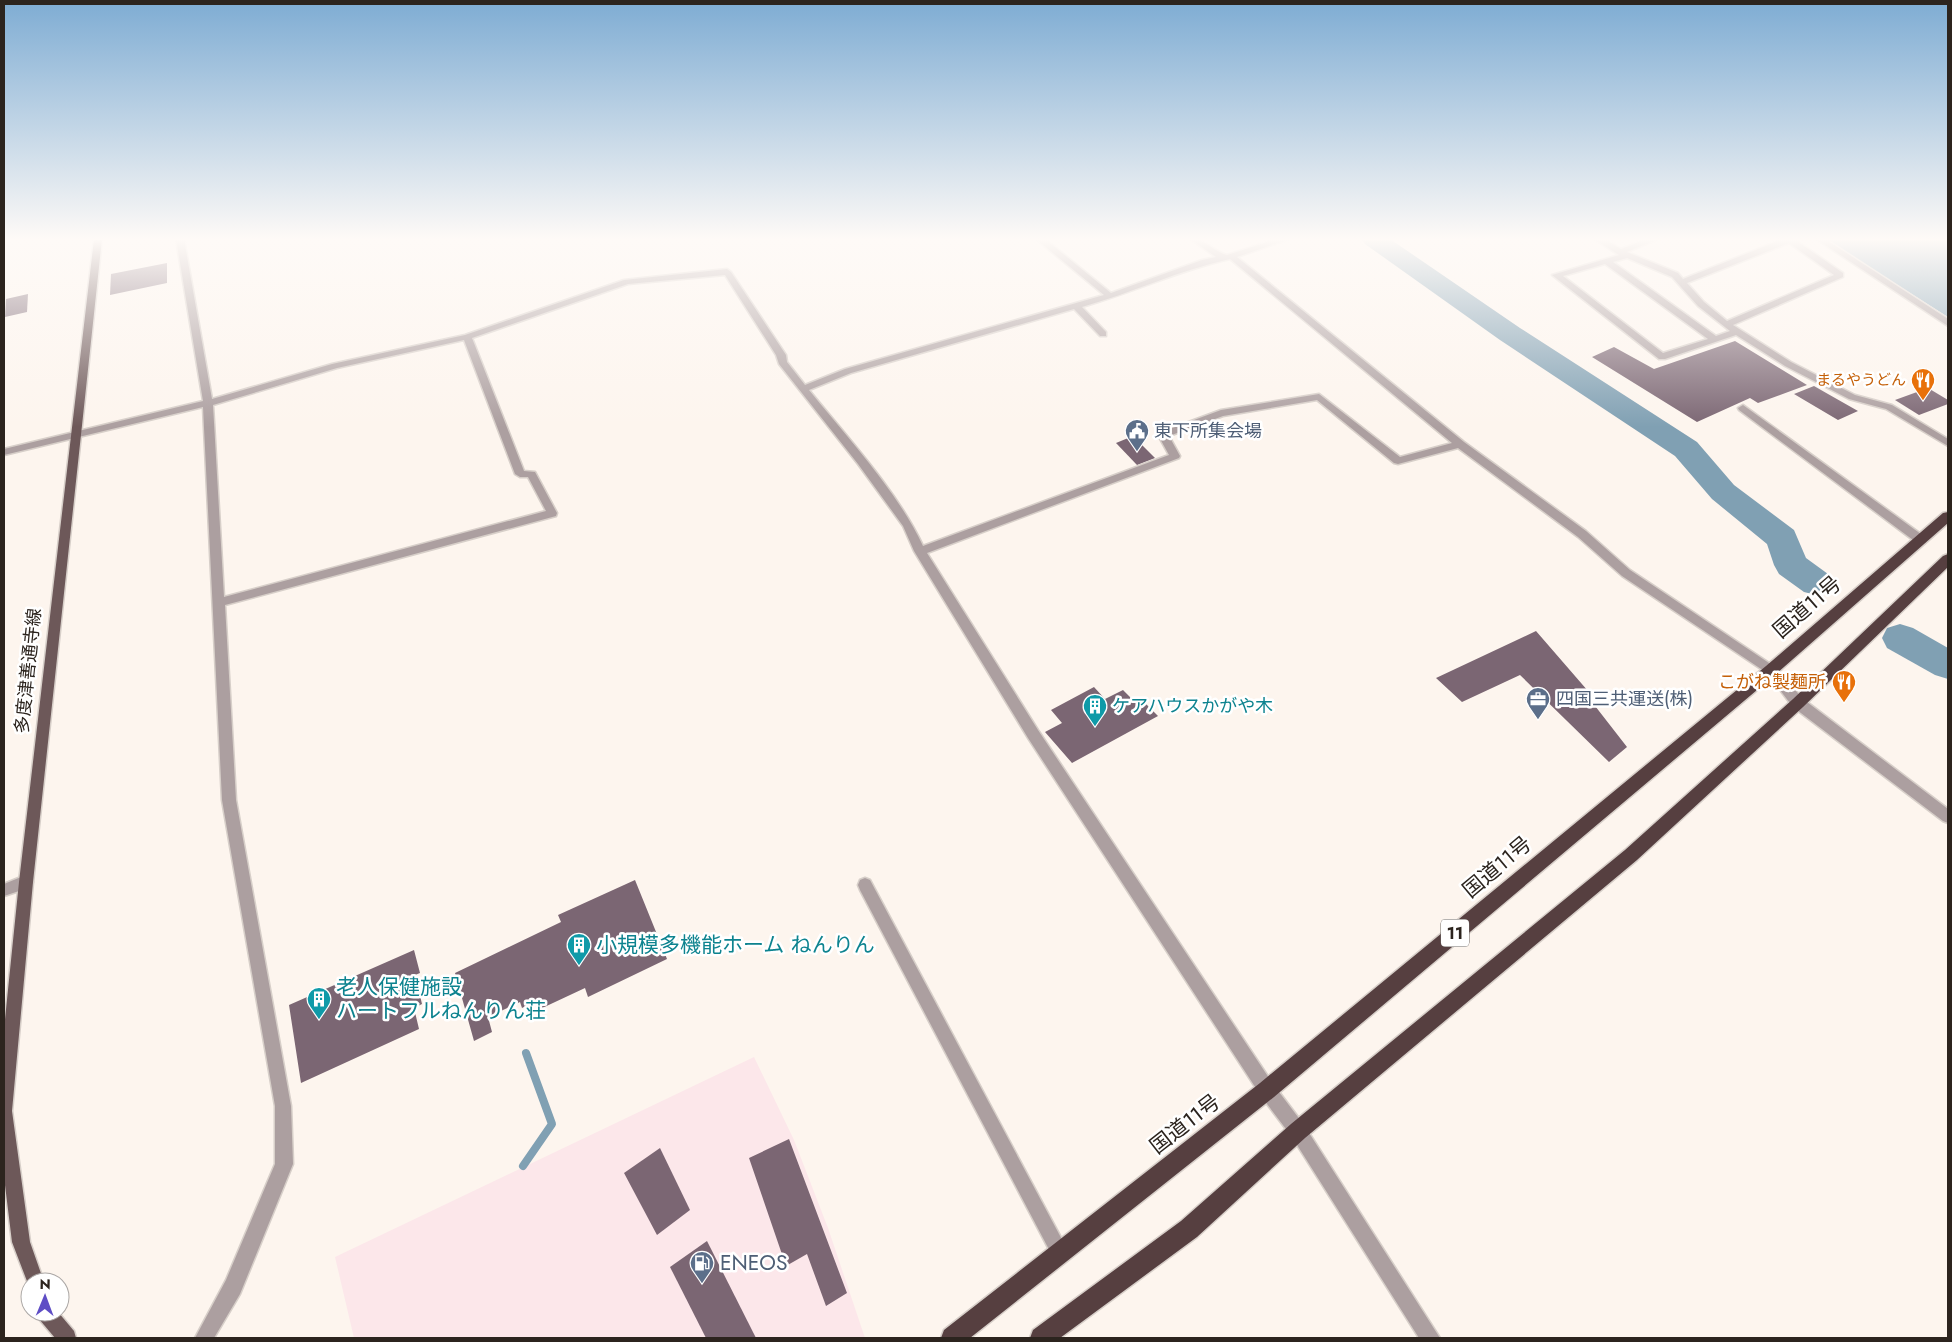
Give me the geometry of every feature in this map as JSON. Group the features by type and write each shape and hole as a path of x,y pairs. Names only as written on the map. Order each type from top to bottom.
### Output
{"highway":[{"name":"国道11号","path":"952,1338 1267,1090 1771,670 1948,516"},
{"path":"1042,1338 1188,1229 1298,1131 1631,855 1798,703 1948,559"}],"main road":[{"name":"多度津善通寺線","path":"4,1109 26,882 91,302"},
{"path":"4,1113 21,1242 32,1272"},
{"path":"54,1322 67,1338"}],"street":[{"path":"191,302 208,403 229,800 283,1106 284,1164 233,1287 204,1338"},
{"path":"4,452 208,403 335,366 467,337 570,302"},
{"path":"746,302 781,355 782,362 862,462 908,525 920,551 1033,734 1267,1090 1298,1131 1430,1338"},
{"path":"803,389 848,370 1091,302"},
{"path":"1286,302 1460,444 1582,534 1626,573 1771,670 1798,703 1948,816"},
{"path":"1590,302 1662,357 1736,332"},
{"path":"1662,302 1714,339"},
{"path":"1699,302 1726,325 1788,364 1852,397 1889,407 1948,443"},
{"path":"1726,325 1779,302"},
{"path":"1915,302 1948,323"},
{"path":"1076,306 1103,334"},
{"path":"218,603 552,513 531,474 520,474 467,337"},
{"path":"920,551 1175,456 1163,435 1221,413 1319,397 1398,461 1460,444"},
{"path":"1743,408 1921,540"},
{"path":"4,890 26,882"},
{"path":"865,885 1060,1253"}],"shaded area":[{"path":"754,1057 794,1140 828,1228 865,1338 354,1338 335,1257"}],"water":[{"path":"1924,302 1948,302 1948,317"}],"building":[{"path":"6,302 28,302 27,312 5,317"},
{"path":"1735,341 1807,385 1758,403 1750,398 1697,422 1592,357 1614,347 1654,369"},
{"path":"1814,386 1858,411 1838,420 1794,394"},
{"path":"1928,388 1948,400 1948,404 1919,415 1895,400"},
{"name":"東下所集会場","path":"1133,436 1155,458 1137,465 1116,443"},
{"path":"1536,631 1588,691 1585,693 1627,747 1609,762 1520,675 1462,702 1436,678"},
{"name":"ケアハウスかがや木","path":"1094,687 1105,699 1123,690 1133,700 1139,697 1158,716 1072,763 1045,732 1062,723 1051,710"},
{"name":"小規模多機能ホーム ねんりん","path":"635,880 667,959 588,997 585,988 538,1010 536,1001 522,1008 520,1002 488,1017 492,1032 474,1041 455,973 561,922 558,915"},
{"name":"老人保健施設 ハートフルねんりん荘","path":"414,950 420,973 415,975 422,1004 414,1008 419,1029 301,1083 289,1005"},
{"path":"789,1139 847,1293 826,1306 807,1254 786,1266 749,1158"},
{"path":"660,1148 690,1210 657,1235 624,1173"},
{"path":"707,1241 756,1338 706,1338 670,1267"}],"waterway":[{"path":"1464,302 1686,449 1723,492 1782,538 1791,565 1816,583"},
{"path":"1900,638 1948,665"},
{"path":"523,1166 552,1124 526,1053"}],"place":[{"name":"まるやうどん","path":"1923,401"},
{"name":"東下所集会場","path":"1137,452"},
{"name":"こがね製麺所","path":"1844,703"},
{"name":"四国三共運送(株)","path":"1538,720"},
{"name":"ケアハウスかがや木","path":"1095,727"},
{"name":"小規模多機能ホーム ねんりん","path":"579,966"},
{"name":"老人保健施設 ハートフルねんりん荘","path":"319,1020"},
{"name":"ENEOS","path":"702,1284"}]}
